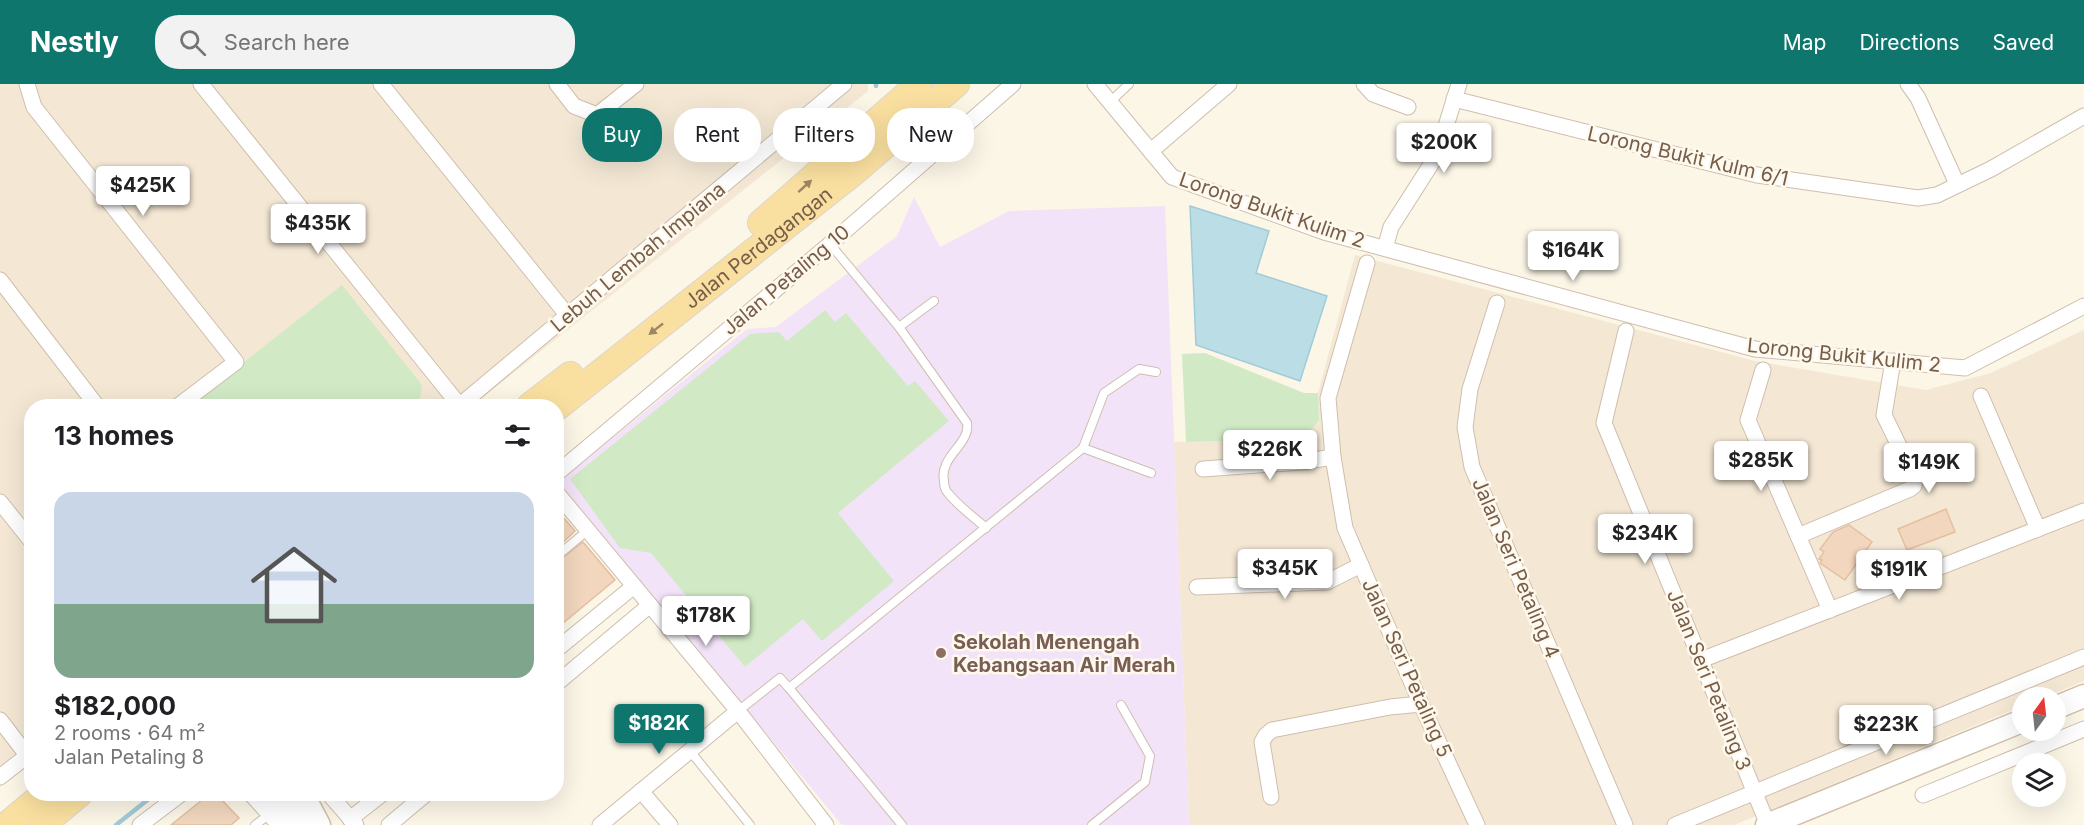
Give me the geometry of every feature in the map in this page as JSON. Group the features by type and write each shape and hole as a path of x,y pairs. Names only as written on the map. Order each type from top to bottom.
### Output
{"main road":[{"name":"Jalan Perdagangan","path":"539,399 783,205 919,84"},
{"name":"Jalan Perdagangan","path":"564,402 854,172 956,84"},
{"path":"7,825 36,801"},
{"path":"42,825 71,801"}],"street":[{"path":"27,84 34,107 236,362 187,399"},
{"path":"201,84 454,399"},
{"path":"381,84 568,316"},
{"path":"557,84 574,106 597,115 636,84"},
{"name":"Lebuh Lembah Impiana","path":"468,399 844,84"},
{"name":"Jalan Petaling 10","path":"564,467 830,244 1013,84"},
{"name":"Lorong Bukit Kulim 2","path":"1095,84 1172,177 1324,232 1755,349 1965,368 2084,306"},
{"path":"1151,151 1229,84"},
{"path":"1364,84 1373,94 1408,107"},
{"path":"1908,84 1918,98 1958,184"},
{"name":"Lorong Bukit Kulim 2","path":"1385,248 1391,227 1437,155 1456,91"},
{"name":"Lorong Bukit Kulm 6/1","path":"1456,91 1757,175 1918,198 1937,195 1991,169 2084,116"},
{"name":"Jalan Seri Petaling 5","path":"1366,263 1328,398 1333,457 1345,528 1421,704 1477,825"},
{"path":"0,280 92,399"},
{"name":"Jalan Seri Petaling 4","path":"1497,303 1470,389 1465,427 1472,467 1625,825"},
{"name":"Jalan Seri Petaling 3","path":"1626,331 1604,423 1768,825"},
{"path":"1798,536 1914,486 1915,479 1884,415 1893,362"},
{"path":"1763,370 1748,420 1830,610"},
{"path":"1981,396 2038,529"},
{"path":"1203,469 1301,462 1333,457"},
{"path":"0,502 24,521"},
{"path":"564,502 738,711 826,825"},
{"path":"1701,660 2084,511"},
{"path":"1197,587 1327,582 1361,565"},
{"path":"564,643 634,586"},
{"path":"564,677 650,605"},
{"path":"1675,825 2084,657"},
{"path":"2066,703 2084,696"},
{"path":"1271,797 1263,742 1272,730 1390,707 1421,704"},
{"path":"600,825 738,711"},
{"path":"0,720 24,747"},
{"path":"1768,825 2012,726"},
{"path":"1923,795 2084,729"},
{"path":"0,777 24,757"},
{"path":"641,791 670,825"},
{"path":"140,825 171,801"},
{"path":"260,801 274,811 289,813 303,825"},
{"path":"304,801 319,825"},
{"path":"335,801 353,822 375,801"},
{"path":"388,825 417,801"}],"lane":[{"path":"1110,102 1129,84"},
{"path":"830,244 899,327 967,423 966,435 945,463 943,477 946,492 986,528"},
{"path":"899,327 934,301"},
{"path":"789,688 1083,448 1104,393 1139,369 1156,372"},
{"path":"1083,448 1151,473"},
{"path":"564,551 588,530"},
{"path":"738,711 780,678 902,825"},
{"path":"1092,825 1145,782 1150,756 1121,705"},
{"path":"690,751 750,825"},
{"path":"255,825 274,811"}],"shaded area":[{"path":"0,84 868,84 868,91 847,108 773,108 773,162 779,162 481,399 24,399 24,766 0,787"},
{"name":"Sekolah Menengah Kebangsaan Air Merah","path":"914,197 940,247 1009,211 1165,206 1189,825 842,825 564,489 564,477 747,329 776,327 897,236"},
{"path":"1355,255 1755,361 1926,390 1991,373 2084,330 2084,681 2066,688 2012,687 2012,710 1734,825 1189,825 1174,442 1306,438 1319,420 1318,393"}],"green space":[{"path":"342,285 422,385 420,399 197,399"},
{"path":"825,310 835,322 846,313 908,386 915,381 949,421 838,513 894,581 822,641 803,619 745,667 651,553 620,548 570,479 750,334 779,332 787,341"},
{"path":"1205,353 1304,393 1318,393 1319,420 1306,438 1186,442 1182,354"}],"water":[{"path":"1190,206 1269,231 1256,273 1327,296 1300,381 1196,345"}],"building":[{"path":"1946,509 1955,532 1907,550 1898,529"},
{"path":"564,518 575,531 564,541"},
{"path":"1849,525 1872,542 1845,580 1820,563 1822,560 1819,559 1824,552 1820,549 1833,532"},
{"path":"583,542 615,580 564,622 564,557"},
{"path":"201,801 223,801 239,818 231,825 171,825"}],"waterway":[{"path":"116,825 146,801"}],"place":[{"name":"Sekolah Menengah Kebangsaan Air Merah","path":"941,653"}]}
